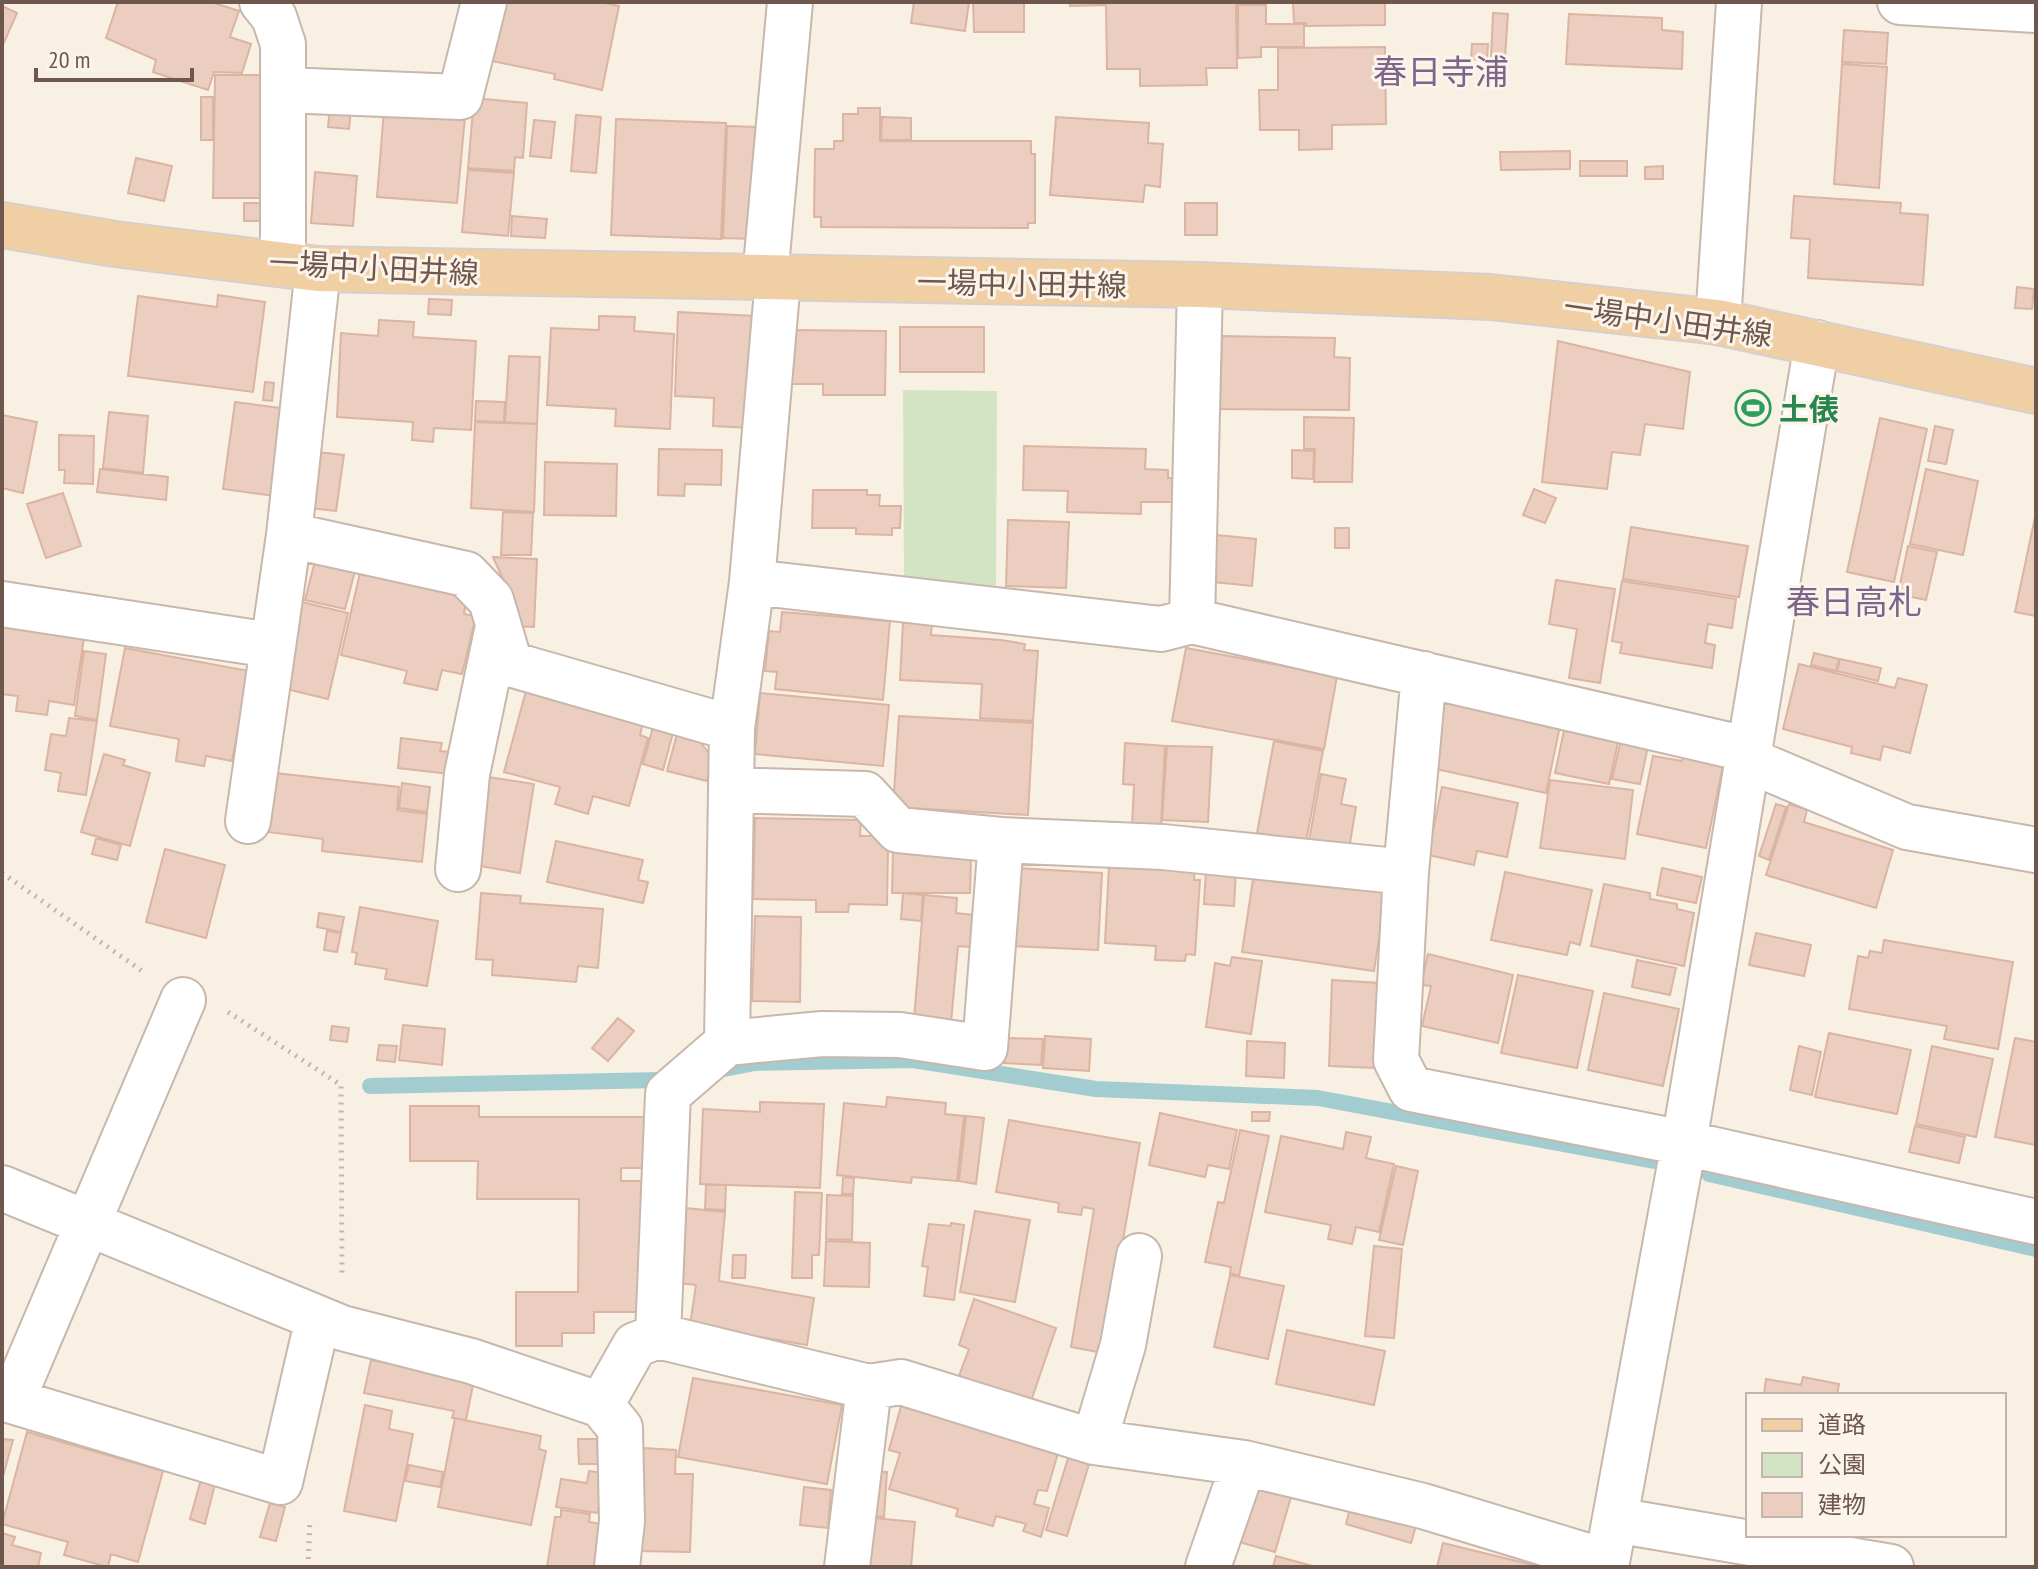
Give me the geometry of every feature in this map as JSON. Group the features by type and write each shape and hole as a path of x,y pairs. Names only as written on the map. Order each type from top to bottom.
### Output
{"main road":[{"name":"一場中小田井線","path":"2,225 115,244 301,266 772,279 1200,285 1490,297 1718,322 2036,391"}],"street":[{"path":"248,821 289,535 301,266 283,90 283,44 274,17 262,2"},
{"path":"283,90 460,97 484,2"},
{"path":"727,1043 732,728 752,582 790,2"},
{"path":"1718,322 1739,2"},
{"path":"1900,2 2036,10"},
{"path":"1192,621 1200,285"},
{"path":"1609,1550 1684,1143 1817,343"},
{"path":"289,535 466,574 491,600 510,664 732,728"},
{"path":"752,582 1161,629 1192,621 1424,674 1749,755 1907,827 2036,850"},
{"path":"2,604 271,645"},
{"path":"458,869 467,774 498,626"},
{"path":"1424,674 1406,872 1396,1060 1411,1089 1684,1143 2036,1222"},
{"path":"731,790 865,794 898,830 1001,840 1163,847 1406,872"},
{"path":"658,1336 668,1094 727,1043 822,1034 900,1035 985,1048 1001,840"},
{"path":"183,1000 12,1401 280,1482 330,1323"},
{"path":"2,1188 330,1323 471,1361 601,1405 620,1428 622,1521 617,1567"},
{"path":"1094,1442 1123,1345 1139,1256"},
{"path":"601,1405 635,1345 658,1336 869,1387 901,1382 1094,1442 1244,1463 1609,1550 1891,1567"},
{"path":"847,1567 869,1387"},
{"path":"1208,1567 1244,1463"}],"path":[{"path":"2,873 183,1000 218,1006 341,1085 330,1323"},
{"path":"308,1567 311,1507"}],"green space":[{"path":"903,390 997,391 996,594 904,581"}],"building":[{"path":"118,2 211,2 239,11 230,37 251,44 242,73 214,72 208,90 153,72 156,60 106,38"},
{"path":"505,2 600,2 619,6 602,90 554,79 555,74 492,61"},
{"path":"914,2 969,2 965,31 911,23"},
{"path":"973,2 1024,2 1024,32 974,32"},
{"path":"1070,2 1236,2 1237,68 1206,68 1207,85 1140,86 1140,69 1107,69 1106,5 1070,6"},
{"path":"1293,2 1385,2 1385,25 1306,26 1306,23 1294,23"},
{"path":"1238,5 1266,5 1266,24 1304,24 1304,47 1261,47 1261,57 1238,58"},
{"path":"2,6 17,13 2,47"},
{"path":"1493,13 1508,14 1505,58 1491,57"},
{"path":"1569,14 1662,18 1662,30 1683,32 1682,69 1566,64"},
{"path":"1844,30 1888,33 1886,64 1842,62"},
{"path":"1472,44 1488,44 1487,60 1471,59"},
{"path":"1385,47 1386,124 1332,125 1332,149 1299,150 1299,130 1260,130 1259,90 1278,90 1278,48"},
{"path":"1842,64 1887,67 1879,188 1834,184"},
{"path":"215,75 262,75 260,198 213,198"},
{"path":"201,97 213,97 213,140 201,140"},
{"path":"474,98 527,103 523,158 515,157 514,171 468,168"},
{"path":"330,106 351,108 349,129 328,127"},
{"path":"858,108 880,108 880,141 1031,141 1031,154 1035,154 1035,223 1028,223 1028,228 821,227 821,217 814,217 815,149 834,149 834,141 843,141 843,114 858,114"},
{"path":"384,110 465,117 457,203 377,197"},
{"path":"576,115 601,117 596,173 571,171"},
{"path":"882,117 911,118 911,140 881,140"},
{"path":"1056,117 1149,123 1148,143 1163,144 1160,187 1145,185 1143,202 1050,195"},
{"path":"616,119 726,123 721,239 611,235"},
{"path":"534,120 555,122 551,158 530,156"},
{"path":"727,126 757,127 752,239 723,238"},
{"path":"1570,151 1570,169 1501,170 1500,152"},
{"path":"136,158 172,166 164,201 128,193"},
{"path":"1580,161 1627,161 1627,176 1580,176"},
{"path":"1663,166 1663,179 1645,179 1645,167"},
{"path":"468,170 514,173 508,236 462,232"},
{"path":"315,172 357,176 353,226 311,223"},
{"path":"1794,196 1901,203 1900,213 1928,215 1923,285 1808,278 1810,239 1791,238"},
{"path":"244,203 265,203 265,221 244,221"},
{"path":"1185,203 1217,203 1217,235 1185,235"},
{"path":"512,216 547,219 545,238 511,236"},
{"path":"2017,287 2034,289 2032,309 2015,308"},
{"path":"218,295 265,302 253,392 128,376 138,296 217,307"},
{"path":"429,299 452,300 451,315 428,314"},
{"path":"678,312 755,316 750,428 713,426 714,398 675,396"},
{"path":"599,316 635,317 634,331 674,334 670,429 615,426 616,409 547,405 551,328 599,330"},
{"path":"379,320 414,322 413,337 476,341 471,430 434,428 433,442 412,440 413,422 337,417 341,333 378,336"},
{"path":"900,327 984,327 984,372 900,372"},
{"path":"792,330 886,331 885,395 823,395 823,384 792,384"},
{"path":"1222,336 1335,338 1334,357 1350,358 1349,410 1220,409"},
{"path":"1558,341 1690,372 1683,429 1645,424 1640,455 1612,452 1607,489 1542,482"},
{"path":"509,356 540,357 537,424 505,422"},
{"path":"265,382 274,383 272,401 263,400"},
{"path":"476,401 505,402 504,422 475,421"},
{"path":"235,402 288,409 275,496 223,489"},
{"path":"109,412 148,416 143,473 103,468"},
{"path":"2,415 37,422 23,493 2,488"},
{"path":"1304,417 1354,418 1352,482 1314,482 1315,449 1304,449"},
{"path":"1880,418 1927,429 1894,582 1847,572"},
{"path":"475,422 537,424 534,512 471,508"},
{"path":"1935,426 1953,430 1946,464 1928,461"},
{"path":"59,435 94,436 93,484 64,483 65,470 59,470"},
{"path":"1024,446 1146,449 1145,469 1168,470 1168,478 1173,478 1172,502 1141,502 1141,514 1067,512 1068,491 1023,490"},
{"path":"659,449 722,450 721,485 685,484 684,496 658,495"},
{"path":"1292,450 1314,451 1313,479 1292,478"},
{"path":"317,452 344,455 336,511 310,508"},
{"path":"545,462 617,464 616,516 544,515"},
{"path":"100,469 168,477 166,500 97,492"},
{"path":"1926,469 1978,481 1963,555 1910,544"},
{"path":"1534,489 1556,498 1545,523 1523,515"},
{"path":"813,490 867,490 867,495 880,495 879,506 901,506 900,528 892,528 892,535 856,534 856,528 812,528"},
{"path":"63,493 81,546 46,558 27,504"},
{"path":"503,512 533,513 531,555 501,555"},
{"path":"2036,512 2036,616 2015,612"},
{"path":"1008,520 1069,522 1066,588 1006,586"},
{"path":"1631,527 1748,546 1739,597 1623,579"},
{"path":"1335,528 1349,528 1349,548 1335,548"},
{"path":"1217,535 1256,539 1252,586 1214,582"},
{"path":"1908,546 1937,552 1926,600 1898,594"},
{"path":"493,557 537,559 534,627 510,626 511,597"},
{"path":"315,561 355,571 345,609 305,600"},
{"path":"360,573 467,597 464,614 476,616 462,674 442,670 437,690 404,683 407,671 341,655"},
{"path":"1556,580 1615,589 1600,683 1569,678 1577,629 1549,624"},
{"path":"1622,581 1736,599 1732,628 1708,624 1705,643 1715,645 1712,668 1620,653 1622,643 1612,641"},
{"path":"302,602 348,613 328,699 282,688"},
{"path":"782,612 890,621 883,700 775,689 777,672 765,671 769,631 780,632"},
{"path":"2,619 85,631 74,705 49,701 47,715 16,711 18,696 2,694"},
{"path":"903,622 932,623 931,635 1001,640 1025,644 1024,650 1038,651 1033,721 980,718 982,684 900,680"},
{"path":"125,648 249,671 232,761 206,756 204,766 176,761 179,739 110,726"},
{"path":"1186,648 1337,676 1324,749 1172,721"},
{"path":"84,651 106,654 97,720 75,716"},
{"path":"1814,653 1839,659 1836,671 1811,665"},
{"path":"1840,659 1881,668 1878,681 1837,671"},
{"path":"1799,664 1895,688 1898,678 1927,685 1910,753 1883,746 1880,760 1851,753 1852,747 1783,729"},
{"path":"526,691 643,722 640,735 648,738 629,806 593,796 588,814 555,804 560,787 504,772"},
{"path":"760,693 889,705 883,766 755,754"},
{"path":"1441,701 1560,726 1546,793 1427,767"},
{"path":"899,716 1033,723 1028,815 893,807"},
{"path":"69,718 97,721 86,795 58,791 61,773 45,770 51,734 66,736"},
{"path":"1565,726 1619,737 1609,784 1555,773"},
{"path":"653,727 673,733 663,770 643,764"},
{"path":"677,734 699,740 713,759 707,781 667,771"},
{"path":"401,738 442,743 440,751 451,752 449,774 398,768"},
{"path":"1621,740 1648,746 1640,784 1612,779"},
{"path":"1274,741 1323,751 1306,842 1257,833"},
{"path":"1125,743 1165,746 1161,827 1132,826 1134,785 1123,784"},
{"path":"1167,746 1212,747 1208,822 1162,820"},
{"path":"1684,752 1724,761 1706,848 1637,834 1653,756 1682,761"},
{"path":"104,754 125,760 123,765 150,773 130,846 81,832"},
{"path":"275,773 399,787 397,810 427,814 422,862 322,851 323,839 268,832"},
{"path":"1321,774 1346,779 1341,804 1356,807 1349,849 1309,841"},
{"path":"488,777 534,784 520,873 474,865"},
{"path":"1550,780 1633,790 1625,859 1540,848"},
{"path":"402,783 430,787 427,812 399,808"},
{"path":"1442,787 1518,803 1507,857 1477,851 1474,865 1428,855"},
{"path":"1776,804 1786,807 1769,860 1759,856"},
{"path":"1789,804 1807,810 1804,822 1893,850 1876,908 1766,875"},
{"path":"755,818 861,820 860,836 878,836 888,847 887,905 849,904 848,912 816,912 816,900 753,899"},
{"path":"96,838 121,845 117,860 92,854"},
{"path":"556,841 643,860 638,880 648,882 643,903 547,882"},
{"path":"165,849 225,865 206,938 146,922"},
{"path":"893,850 956,852 956,858 971,858 970,893 892,893"},
{"path":"1109,866 1195,870 1194,880 1200,880 1195,955 1186,954 1185,961 1155,960 1156,946 1105,943"},
{"path":"1016,868 1102,873 1098,950 1011,946"},
{"path":"1662,868 1702,877 1696,903 1657,895"},
{"path":"1206,869 1236,870 1234,906 1204,904"},
{"path":"1505,872 1592,890 1580,945 1570,942 1567,955 1491,940"},
{"path":"1254,873 1386,892 1374,971 1242,952"},
{"path":"1604,884 1650,893 1650,899 1677,904 1677,909 1694,913 1684,966 1591,946"},
{"path":"481,893 521,896 520,903 603,909 598,968 578,966 576,982 492,975 493,960 476,959"},
{"path":"903,893 923,895 921,921 901,919"},
{"path":"924,895 957,898 956,913 973,915 970,947 958,946 951,1023 914,1020"},
{"path":"360,907 438,921 427,986 385,979 387,969 355,964 357,953 352,952"},
{"path":"319,913 344,917 341,932 317,927"},
{"path":"755,916 801,917 800,1002 752,1001"},
{"path":"327,931 341,933 337,952 324,950"},
{"path":"1756,933 1811,945 1804,976 1749,965"},
{"path":"1884,940 2013,962 1998,1049 1944,1039 1947,1026 1849,1009 1858,956 1868,958 1870,951 1882,953"},
{"path":"1428,954 1513,975 1498,1043 1422,1026 1431,986 1421,985"},
{"path":"1232,957 1262,961 1251,1034 1206,1027 1215,963 1230,966"},
{"path":"1637,960 1676,968 1670,995 1632,987"},
{"path":"1518,975 1593,991 1577,1068 1501,1053"},
{"path":"1332,980 1380,983 1376,1068 1329,1066"},
{"path":"1604,993 1679,1009 1663,1086 1588,1070"},
{"path":"618,1018 634,1031 608,1061 592,1048"},
{"path":"403,1025 445,1029 442,1065 399,1060"},
{"path":"332,1026 349,1028 347,1042 330,1040"},
{"path":"1829,1033 1911,1050 1897,1114 1815,1097"},
{"path":"1045,1036 1091,1039 1089,1071 1043,1068"},
{"path":"1005,1038 1043,1039 1041,1065 1004,1063"},
{"path":"2015,1038 2036,1042 2036,1145 1995,1137"},
{"path":"1247,1041 1285,1043 1284,1078 1246,1076"},
{"path":"379,1045 397,1046 395,1062 377,1060"},
{"path":"1799,1046 1821,1052 1812,1095 1790,1090"},
{"path":"1932,1046 1993,1059 1976,1137 1916,1124"},
{"path":"887,1097 946,1103 945,1114 964,1116 957,1181 912,1177 911,1183 837,1175 844,1103 886,1107"},
{"path":"760,1102 824,1104 820,1188 700,1184 703,1109 760,1112"},
{"path":"410,1106 479,1106 479,1117 645,1117 645,1168 621,1168 621,1181 643,1181 643,1312 594,1312 594,1333 562,1333 562,1346 516,1346 516,1292 578,1292 579,1199 477,1199 478,1161 410,1161"},
{"path":"1252,1112 1270,1112 1269,1121 1252,1121"},
{"path":"1160,1113 1237,1130 1229,1169 1208,1165 1205,1177 1149,1165"},
{"path":"966,1116 984,1118 976,1184 959,1181"},
{"path":"1009,1120 1140,1143 1103,1353 1071,1347 1094,1209 1083,1207 1081,1215 1058,1212 1059,1203 996,1192"},
{"path":"1915,1126 1965,1137 1959,1163 1909,1152"},
{"path":"1240,1130 1269,1136 1239,1276 1230,1273 1231,1267 1205,1262 1218,1202 1224,1203"},
{"path":"1346,1132 1371,1137 1366,1158 1394,1164 1379,1232 1356,1227 1352,1244 1328,1239 1331,1225 1265,1212 1281,1136 1343,1149"},
{"path":"1396,1166 1418,1171 1403,1245 1379,1240"},
{"path":"843,1177 854,1178 853,1194 842,1194"},
{"path":"706,1185 726,1185 725,1210 705,1209"},
{"path":"795,1192 822,1193 819,1255 812,1255 812,1278 792,1278"},
{"path":"827,1195 853,1196 852,1240 826,1239"},
{"path":"685,1208 725,1212 719,1281 814,1298 807,1345 690,1325 696,1285 678,1283"},
{"path":"975,1211 1030,1220 1015,1302 960,1292"},
{"path":"951,1223 964,1225 954,1300 924,1296 928,1267 922,1266 929,1224 951,1226"},
{"path":"826,1241 870,1243 869,1287 824,1286"},
{"path":"1374,1246 1402,1249 1394,1338 1365,1336"},
{"path":"733,1255 746,1255 745,1278 732,1278"},
{"path":"1230,1275 1284,1286 1268,1359 1214,1347"},
{"path":"974,1299 1056,1328 1031,1401 959,1376 969,1349 959,1345"},
{"path":"1287,1330 1385,1351 1374,1405 1276,1384"},
{"path":"371,1360 474,1380 466,1420 452,1418 454,1411 364,1393"},
{"path":"1803,1377 1839,1384 1837,1393 1764,1393 1766,1379 1801,1385"},
{"path":"693,1378 842,1405 827,1484 678,1457"},
{"path":"365,1405 392,1411 389,1429 413,1434 396,1521 344,1511"},
{"path":"901,1406 1058,1453 1047,1491 1038,1490 1034,1504 1049,1508 1041,1537 1023,1531 1026,1524 996,1516 993,1526 956,1516 958,1509 889,1489 900,1453 889,1450"},
{"path":"455,1418 541,1436 539,1449 546,1451 531,1525 438,1507"},
{"path":"27,1432 163,1471 138,1562 111,1554 108,1567 64,1555 68,1542 2,1524"},
{"path":"2,1439 13,1440 2,1480"},
{"path":"578,1439 597,1439 598,1464 579,1464"},
{"path":"643,1448 676,1450 675,1474 693,1474 690,1552 638,1551"},
{"path":"1069,1455 1090,1461 1067,1536 1046,1530"},
{"path":"409,1465 443,1472 440,1487 405,1481"},
{"path":"589,1471 603,1473 598,1513 556,1507 561,1479 587,1483"},
{"path":"869,1471 887,1472 884,1517 864,1515"},
{"path":"201,1479 215,1484 205,1524 190,1519"},
{"path":"1254,1486 1291,1497 1275,1552 1239,1542"},
{"path":"804,1487 831,1490 828,1528 800,1525"},
{"path":"270,1503 285,1507 276,1541 260,1537"},
{"path":"1350,1508 1416,1526 1411,1543 1346,1524"},
{"path":"561,1510 590,1514 589,1522 601,1524 594,1567 547,1567 555,1517 561,1517"},
{"path":"863,1517 915,1522 911,1567 858,1567"},
{"path":"2,1533 15,1537 12,1545 41,1553 38,1567 2,1567"},
{"path":"1443,1543 1541,1567 1437,1567"},
{"path":"1276,1556 1316,1567 1273,1567"}],"waterway":[{"path":"719,1070 755,1063 913,1060 1096,1089 1318,1098 1654,1161"},
{"path":"370,1086 659,1080"},
{"path":"1709,1174 2036,1249"}],"place":[{"name":"土俵","path":"1753,408"}],"district":[{"name":"春日寺浦","path":"1441,71"},
{"name":"春日高札","path":"1854,601"}]}
